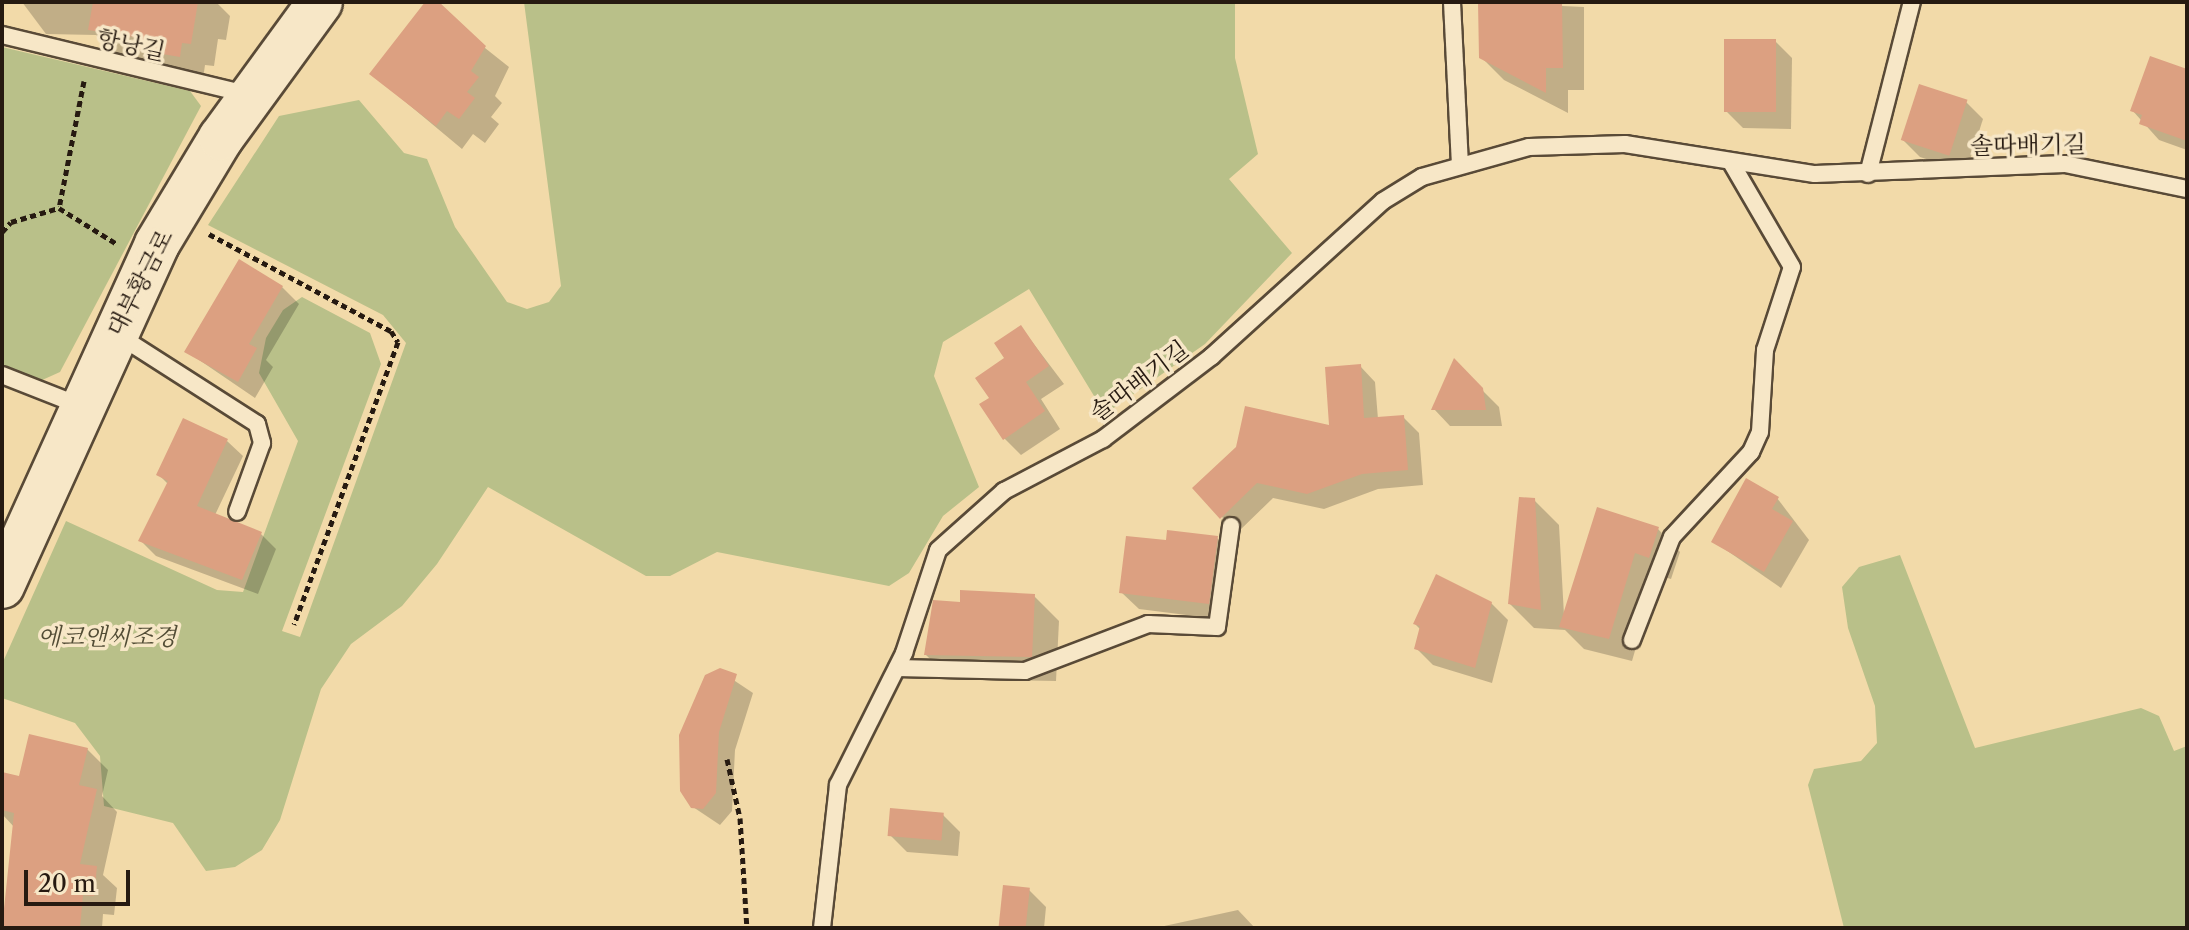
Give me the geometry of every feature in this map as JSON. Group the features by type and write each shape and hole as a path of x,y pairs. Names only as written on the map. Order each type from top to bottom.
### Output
{"main road":[{"name":"대부황금로","path":"2,586 78,405 148,263 251,95 320,2"}],"lane":[{"path":"1452,2 1460,163"},
{"path":"1868,174 1912,2"},
{"name":"항낭길","path":"2,35 85,59 251,95"},
{"name":"솔따배기길","path":"822,928 838,785 897,668 926,573 965,519 1103,439 1211,357 1383,201 1460,163 1573,143 1625,144 1731,162 1868,174 2065,164 2187,189"},
{"path":"1632,640 1672,537 1751,452 1760,432 1765,350 1792,267 1731,162"},
{"path":"114,333 257,424 262,443 237,512"},
{"path":"2,375 78,405"},
{"path":"897,668 1025,671 1148,624 1217,627 1231,526"}],"path":[{"path":"59,208 85,59"},
{"path":"2,232 11,222 59,208 148,263"},
{"path":"197,228 391,331 398,342 294,624"},
{"path":"727,759 740,818 747,928"}],"green space":[{"name":"에코앤씨조경","path":"524,2 1235,2 1235,58 1258,154 1229,179 1292,253 1205,344 1105,414 1029,289 943,342 934,376 979,487 943,516 909,573 889,586 717,552 670,576 646,576 488,487 437,564 402,606 351,644 321,689 280,820 262,850 235,867 206,871 173,823 104,806 100,756 75,723 2,698 2,664 66,521 217,590 243,592 298,441 259,373 266,338 283,310 302,297 370,333 381,364 282,631 300,637 406,343 383,315 208,225 279,116 359,100 404,153 427,159 455,227 507,302 527,309 549,302 561,286"},
{"path":"2,47 190,91 201,106 60,372 40,381 2,368"},
{"path":"1900,555 1975,748 2141,708 2159,716 2174,751 2187,746 2187,928 1844,928 1808,785 1814,769 1861,761 1877,743 1875,706 1848,628 1842,587 1859,567"}],"building":[{"path":"93,2 198,2 191,44 182,43 180,57 139,50 141,38 88,30"},
{"path":"425,2 439,2 486,46 471,71 479,77 467,92 475,98 459,119 447,111 436,126 369,74"},
{"path":"1478,2 1562,2 1563,68 1546,68 1546,93 1479,58"},
{"path":"1724,39 1776,39 1776,112 1724,112"},
{"path":"2150,56 2187,69 2187,141 2139,124 2142,115 2130,111"},
{"path":"1919,84 1968,100 1949,156 1901,140"},
{"path":"239,259 283,286 249,344 257,348 238,382 184,352"},
{"path":"1021,325 1049,366 1026,382 1045,411 1003,440 979,404 989,398 975,378 1004,358 994,343"},
{"path":"1454,358 1483,388 1486,410 1431,410"},
{"path":"1361,364 1364,418 1404,415 1408,470 1362,474 1307,494 1257,483 1220,519 1192,488 1236,447 1245,406 1329,425 1325,367"},
{"path":"183,418 228,439 197,506 262,532 242,580 138,541 168,481 156,475"},
{"path":"1746,478 1779,497 1772,509 1793,521 1764,572 1711,542"},
{"path":"1519,497 1535,498 1541,610 1508,604"},
{"path":"1597,507 1659,527 1649,558 1635,553 1609,639 1559,627"},
{"path":"1167,530 1218,536 1209,604 1119,593 1126,536 1166,540"},
{"path":"1436,574 1492,602 1475,668 1414,649 1420,626 1413,624"},
{"path":"960,590 1035,594 1032,657 924,655 933,600 960,602"},
{"path":"720,668 737,674 719,732 716,793 703,809 691,808 680,791 679,735 705,675"},
{"path":"29,734 88,748 79,785 97,789 80,864 97,866 94,896 83,895 80,928 2,928 14,813 2,810 2,772 19,776"},
{"path":"890,808 944,813 941,841 888,836"},
{"path":"1003,885 1030,888 1026,928 999,928"}]}
